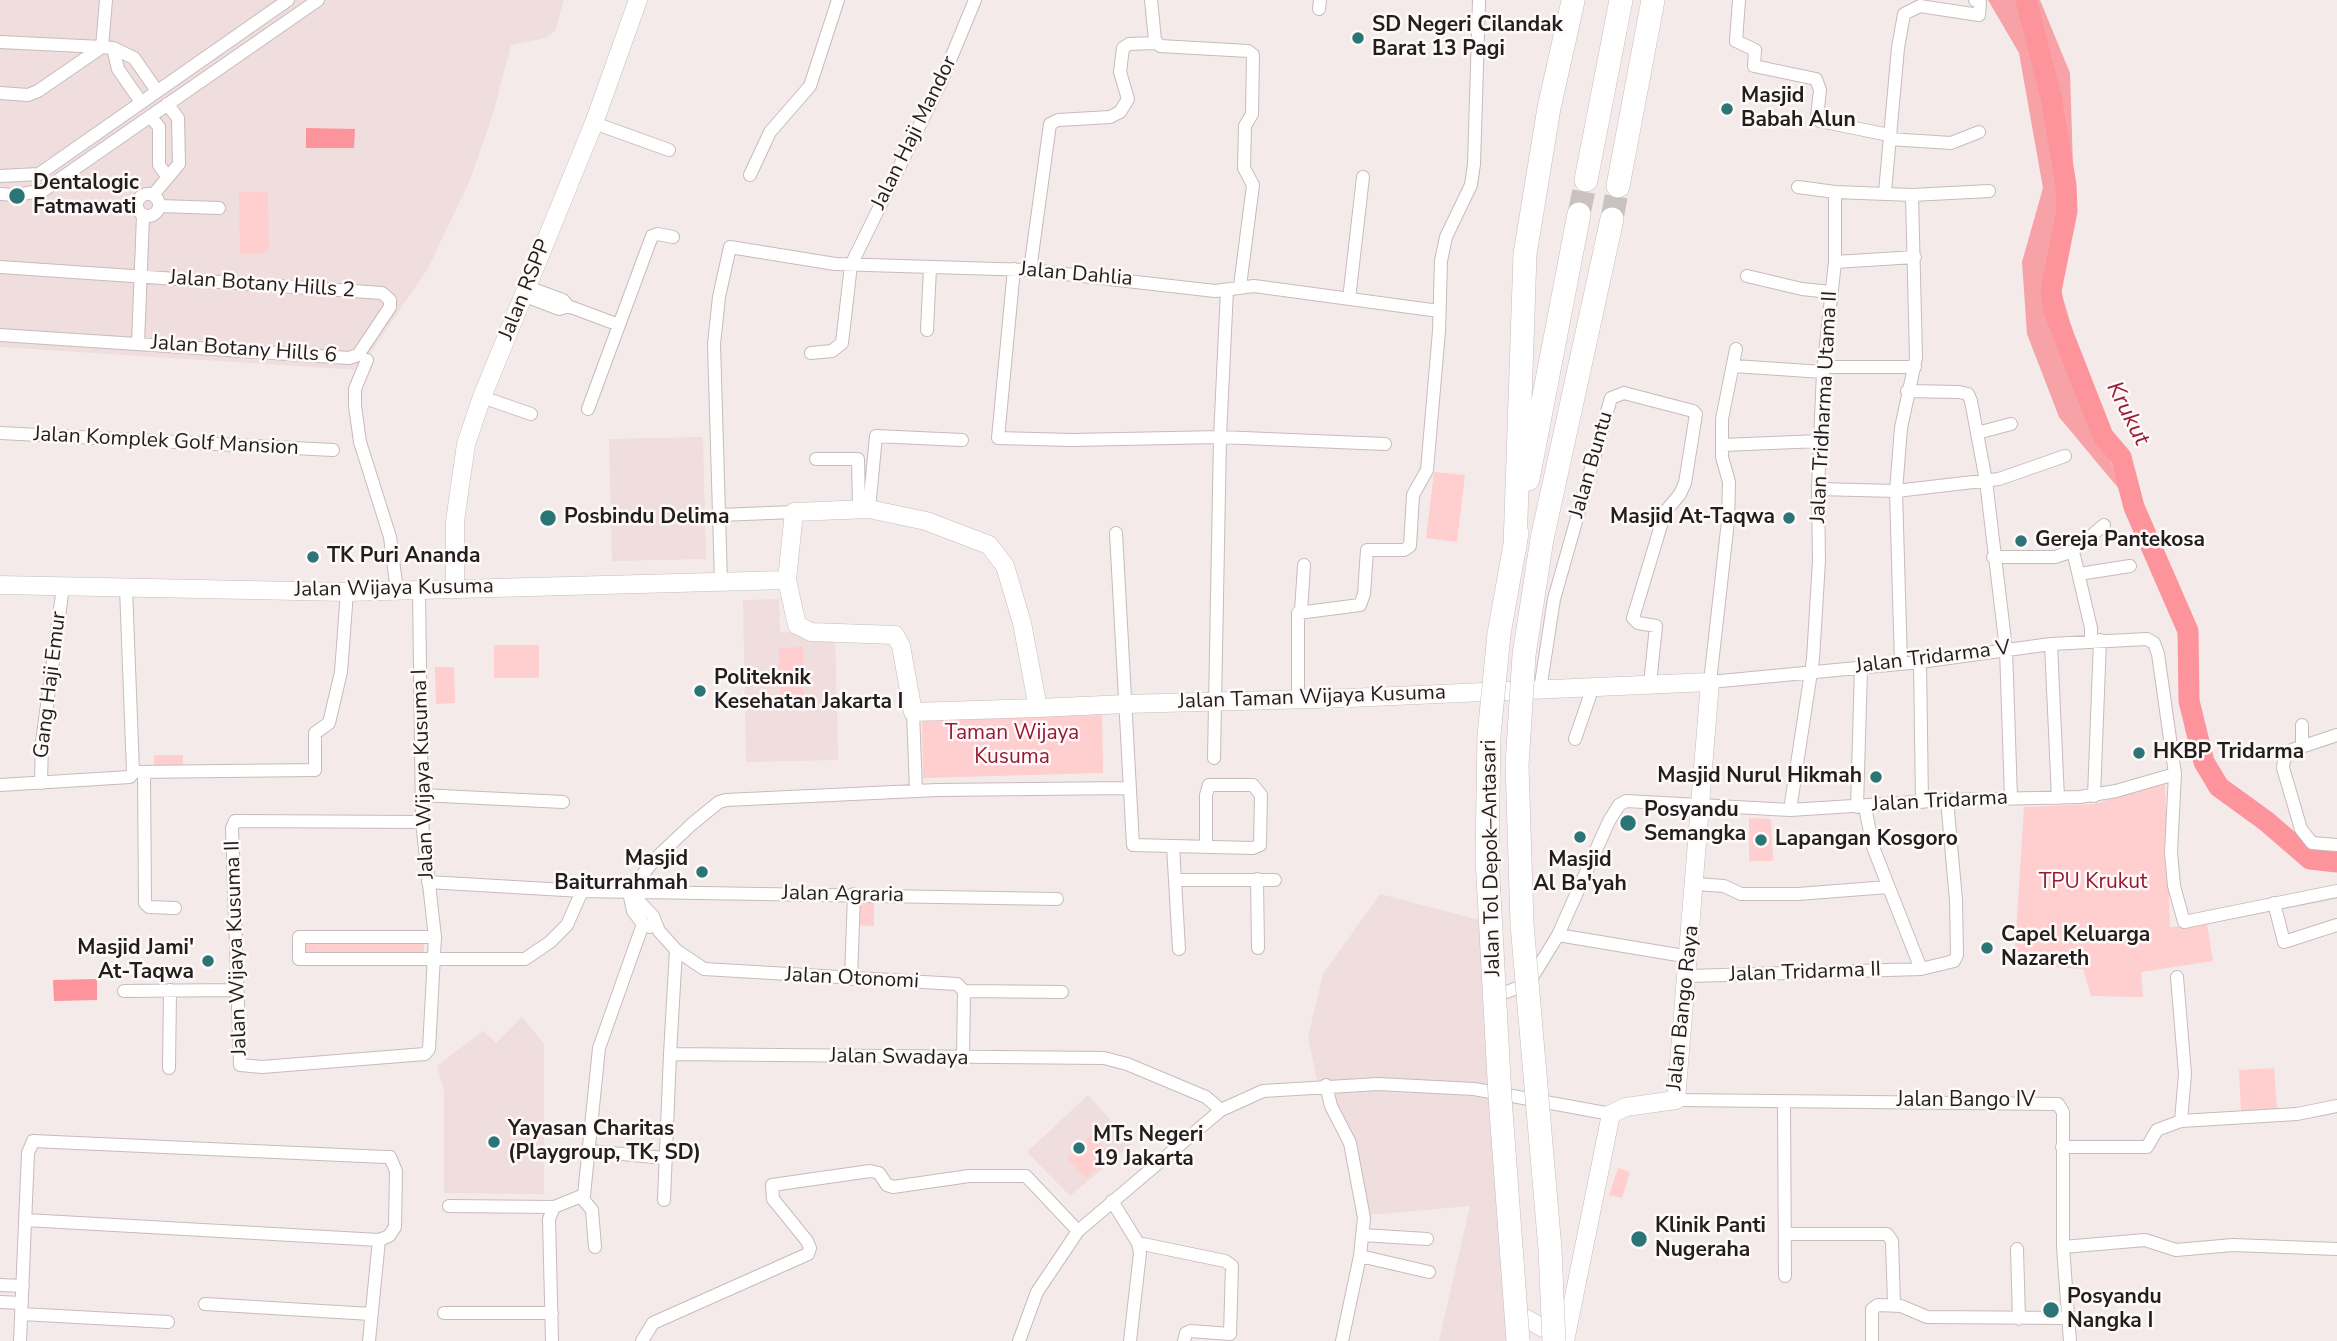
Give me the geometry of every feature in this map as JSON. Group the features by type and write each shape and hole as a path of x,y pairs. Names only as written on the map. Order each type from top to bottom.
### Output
{"highway":[{"path":"1586,180 1621,0"},
{"path":"1618,186 1653,0"},
{"path":"1514,547 1525,254 1549,108 1573,1"},
{"name":"Jalan Tol Depok–Antasari","path":"1518,1341 1500,1097 1487,858 1489,735 1499,634 1514,547 1579,214"},
{"name":"Jalan Tol Depok–Antasari","path":"1547,1337 1550,1249 1522,924 1517,765 1524,654 1542,539 1612,219"}],"street":[{"path":"106,0 108,48 118,69 141,103"},
{"path":"0,176 39,174 288,0"},
{"path":"0,194 18,195 44,190 318,0"},
{"name":"Jalan RSPP","path":"455,589 455,520 462,462 482,397 594,123 638,0"},
{"path":"750,175 769,132 813,79 838,0"},
{"name":"Jalan Haji Mandor","path":"811,353 832,351 842,343 851,265 941,82 975,0"},
{"path":"1151,0 1156,43"},
{"path":"1301,611 1360,605 1364,594 1367,550 1404,550 1410,546 1413,495 1427,470 1443,250 1446,237 1463,206 1474,164 1479,0"},
{"path":"1738,0 1736,41 1755,50 1754,66 1816,79 1820,84 1819,120 1921,144 1951,143 1979,132"},
{"path":"1885,192 1895,75 1904,14 1920,3 1979,16 1980,3 1975,0"},
{"path":"0,42 108,48 134,58 157,91"},
{"path":"1030,270 1050,124 1058,120 1110,117 1121,112 1128,99 1121,72 1123,48 1129,44 1156,43 1165,47 1252,54 1252,114 1244,132 1244,171 1253,185 1234,288 1220,438 1214,758"},
{"path":"0,93 28,95 38,92 108,48"},
{"path":"167,104 178,118 179,164 167,177 156,200 154,215 144,216 139,212 138,201 142,196 156,200 219,208"},
{"path":"150,116 159,127 159,165 167,177"},
{"path":"594,123 669,150"},
{"path":"1349,299 1363,177"},
{"path":"1798,187 1835,192 1912,195 1989,191"},
{"name":"Jalan Tridharma Utama II","path":"1790,810 1811,672 1819,561 1818,489 1823,370 1835,261 1835,192"},
{"path":"1901,664 1896,491 1907,391 1915,367 1912,195"},
{"path":"138,343 144,216"},
{"path":"588,409 652,236 673,237"},
{"name":"Jalan Dahlia","path":"722,582 714,344 719,297 730,247 851,265 1030,270 1349,299 1439,311"},
{"path":"1835,261 1915,257"},
{"name":"Jalan Botany Hills 2","path":"0,267 388,295 390,307 358,355 349,358"},
{"path":"927,330 930,268"},
{"path":"1014,269 998,438 1220,438 1385,444"},
{"path":"1748,276 1802,289 1830,292"},
{"path":"527,291 563,300 568,306 619,324"},
{"name":"Jalan Botany Hills 6","path":"0,335 349,358"},
{"path":"1710,682 1728,521 1729,482 1723,445 1724,402 1736,349"},
{"path":"367,360 355,389 359,442 390,537 397,591"},
{"path":"1734,366 1823,370 1915,367"},
{"path":"1907,391 1968,394 1986,481 2006,649 2011,798"},
{"name":"Jalan Buntu","path":"1540,690 1554,599 1611,398 1616,394 1647,399 1696,414 1685,482 1680,494 1665,512 1633,618 1638,624 1656,626 1650,684"},
{"path":"482,397 531,414"},
{"path":"1977,433 2011,425"},
{"name":"Jalan Komplek Golf Mansion","path":"0,433 333,450"},
{"path":"864,509 876,436 961,440"},
{"path":"1723,445 1820,441"},
{"path":"1818,489 1896,491 1986,481 2006,478 2065,456"},
{"path":"816,459 858,459 864,509"},
{"path":"720,515 864,509 926,521 989,545 1005,566 1022,623 1038,708"},
{"path":"794,512 787,580 797,625 803,630 895,635 901,646 913,712 916,791"},
{"path":"1993,557 2036,559 2073,551 2104,525"},
{"path":"1116,533 1133,845 1253,848 1260,845 1261,795 1253,785 1209,785 1206,795 1206,846"},
{"path":"2073,551 2095,640 2095,796"},
{"path":"1298,699 1297,616 1301,611 1304,565"},
{"path":"2079,574 2130,566"},
{"name":"Jalan Wijaya Kusuma","path":"0,585 346,592 787,580"},
{"name":"Gang Haji Emur","path":"41,782 42,742 62,587"},
{"path":"126,588 145,903 149,908 175,908"},
{"name":"Jalan Wijaya Kusuma I","path":"419,590 422,822 435,958"},
{"path":"0,785 130,777 139,772 314,771 317,731 329,723 341,672 346,592"},
{"name":"Jalan Tridarma V","path":"1710,682 1920,662 2051,643 2147,639 2154,643 2175,774"},
{"path":"2051,643 2058,798"},
{"path":"1920,662 1922,802"},
{"path":"1861,668 1861,807 1873,847 1921,968"},
{"name":"Jalan Taman Wijaya Kusuma","path":"913,712 1710,682"},
{"name":"Jalan Bango Raya","path":"1611,1114 1626,1107 1676,1100 1689,976 1710,682"},
{"path":"1575,739 1594,687"},
{"path":"1517,691 1512,799 1519,988 1547,1337"},
{"path":"1497,692 1493,740 1494,827 1501,994 1527,1341"},
{"path":"2302,725 2302,746"},
{"path":"2337,735 2302,746 2284,759 2283,768 2301,829 2312,843 2337,845"},
{"path":"2175,774 2171,852 2174,886 2184,922 2337,891"},
{"name":"Jalan Tridarma","path":"1558,935 1609,821 1619,805 1636,800 1790,810 1947,800 2058,798 2095,796 2175,774"},
{"path":"659,931 643,924 629,901 629,891 656,858 719,802 916,791 1128,788"},
{"path":"421,795 563,802"},
{"name":"Jalan Tridarma II","path":"1689,976 1921,968 1951,962 1957,955 1956,900 1947,800"},
{"name":"Jalan Wijaya Kusuma II","path":"422,822 235,821 232,828 240,1065 262,1067 425,1054 429,1049 435,958"},
{"path":"1173,846 1179,949"},
{"path":"1257,879 1258,948"},
{"path":"1176,880 1275,880"},
{"name":"Jalan Agraria","path":"428,883 582,891 854,894 1057,900"},
{"path":"1695,884 1724,886 1741,894 1798,894 1888,887"},
{"path":"435,937 299,937 299,959 524,960 550,942 567,925 582,891"},
{"name":"Jalan Otonomi","path":"629,891 653,916 659,931 676,950 704,970 957,984 964,991 1062,992"},
{"path":"851,979 854,894"},
{"path":"2274,903 2284,942 2337,925"},
{"path":"582,1198 591,1151 599,1048 643,924"},
{"path":"1501,994 1519,988 1533,976 1558,935 1690,957"},
{"path":"664,1200 676,950"},
{"path":"2177,976 2185,1074 2181,1121"},
{"path":"169,1068 170,990"},
{"path":"124,991 236,990"},
{"path":"963,1058 964,991"},
{"name":"Jalan Swadaya","path":"670,1054 1116,1060 1206,1097 1221,1110"},
{"path":"1019,1341 1037,1292 1078,1231 1221,1110 1264,1091 1326,1085 1385,1084 1507,1093 1611,1114 1564,1341"},
{"path":"1326,1085 1331,1106 1350,1143 1364,1218 1360,1256 1342,1341"},
{"name":"Jalan Bango IV","path":"1676,1100 1784,1103 2053,1102 2063,1112 2063,1247 2070,1341"},
{"path":"1784,1103 1785,1276"},
{"path":"2062,1147 2147,1147 2157,1130 2181,1121 2297,1114 2337,1106"},
{"path":"20,1341 28,1153 33,1141 390,1157 396,1171 395,1227 389,1236 379,1240 26,1220"},
{"path":"591,1151 664,1158"},
{"path":"642,1341 653,1323 808,1254 810,1248 807,1241 773,1199 772,1185 870,1171 879,1173 887,1185 893,1186 969,1176 1026,1176 1078,1231"},
{"path":"449,1206 554,1207 582,1198"},
{"path":"582,1198 592,1210 595,1247"},
{"path":"1112,1201 1138,1243 1140,1253 1130,1341"},
{"path":"552,1341 549,1219 554,1207"},
{"path":"1785,1234 1886,1234 1892,1241 1894,1304"},
{"path":"1362,1235 1427,1239"},
{"path":"369,1341 379,1240"},
{"path":"2063,1247 2144,1240 2176,1250 2233,1245 2337,1249"},
{"path":"1138,1243 1225,1261 1232,1266 1230,1334 1190,1331 1186,1333 1184,1341"},
{"path":"2018,1249 2019,1319"},
{"path":"1360,1256 1429,1272"},
{"path":"0,1284 23,1286"},
{"path":"0,1302 22,1308 168,1322"},
{"path":"205,1304 370,1314"},
{"path":"1872,1341 1872,1309 1878,1305 1894,1304 1927,1317 2069,1318"},
{"path":"444,1313 552,1313"},
{"path":"1525,1318 1547,1337"},
{"path":"1547,1337 1569,1320"}],"shaded area":[{"path":"0,0 564,0 555,31 546,38 511,45 493,114 470,180 428,268 359,370 0,347"},
{"path":"1988,0 2040,0 2070,73 2073,166 2070,240 2061,291 2119,489 2059,417 2027,334 2022,262 2043,188 2019,53"},
{"path":"306,128 355,129 354,148 306,148"},
{"path":"703,437 706,559 612,561 609,439"},
{"path":"779,599 780,632 835,631 838,760 746,762 743,600"},
{"path":"1380,894 1479,920 1509,1341 1439,1341 1470,1206 1369,1215 1353,1139 1317,1080 1308,1037 1323,974"},
{"path":"97,979 97,1000 54,1001 53,980"},
{"name":"Yayasan Charitas (Playgroup, TK, SD)","path":"522,1017 544,1044 544,1194 444,1193 444,1091 437,1066 483,1031 496,1043"},
{"name":"MTs Negeri 19 Jakarta","path":"1088,1095 1132,1144 1070,1196 1027,1152"}],"green space":[{"path":"239,192 268,192 269,249 262,254 240,254"},
{"path":"1434,472 1465,475 1457,542 1426,538"},
{"path":"494,645 539,645 539,678 494,678"},
{"path":"803,647 804,700 780,700 779,648"},
{"path":"435,667 454,667 455,703 436,704"},
{"name":"Taman Wijaya Kusuma","path":"1102,715 1103,773 923,778 922,719"},
{"path":"154,755 183,755 183,768 154,768"},
{"name":"TPU Krukut","path":"2165,783 2170,927 2207,924 2213,961 2141,972 2143,997 2091,996 2083,969 2014,964 2024,807 2094,804"},
{"name":"Lapangan Kosgoro","path":"1749,818 1771,819 1773,861 1749,861"},
{"path":"857,901 874,902 874,926 856,925"},
{"path":"299,937 424,937 424,956 299,959"},
{"path":"2274,1068 2277,1109 2241,1111 2239,1070"},
{"path":"1092,1135 1111,1155 1086,1178 1067,1158"},
{"path":"1618,1168 1630,1172 1622,1198 1609,1195"}],"waterway":[{"name":"Krukut","path":"2026,0 2051,97 2066,185 2067,211 2051,291 2054,311 2103,436 2121,457 2134,507 2188,631 2189,701 2204,762 2219,787 2266,821 2310,859 2337,862"}],"tunnel":[{"path":"1579,214 1586,180"},
{"path":"1612,219 1618,186"}],"place":[{"name":"SD Negeri Cilandak Barat 13 Pagi","path":"1358,38"},
{"name":"Masjid Babah Alun","path":"1727,109"},
{"name":"Dentalogic Fatmawati","path":"17,196"},
{"name":"Posbindu Delima","path":"548,518"},
{"name":"Masjid At-Taqwa","path":"1789,518"},
{"name":"Gereja Pantekosa","path":"2021,541"},
{"name":"TK Puri Ananda","path":"313,557"},
{"name":"Politeknik Kesehatan Jakarta I","path":"700,691"},
{"name":"HKBP Tridarma","path":"2139,753"},
{"name":"Masjid Nurul Hikmah","path":"1876,777"},
{"name":"Posyandu Semangka","path":"1628,823"},
{"name":"Masjid Al Ba'yah","path":"1580,837"},
{"name":"Lapangan Kosgoro","path":"1761,840"},
{"name":"Masjid Baiturrahmah","path":"702,872"},
{"name":"Capel Keluarga Nazareth","path":"1987,948"},
{"name":"Masjid Jami' At-Taqwa","path":"208,961"},
{"name":"Yayasan Charitas (Playgroup, TK, SD)","path":"494,1142"},
{"name":"MTs Negeri 19 Jakarta","path":"1079,1148"},
{"name":"Klinik Panti Nugeraha","path":"1639,1239"},
{"name":"Posyandu Nangka I","path":"2051,1310"}]}
